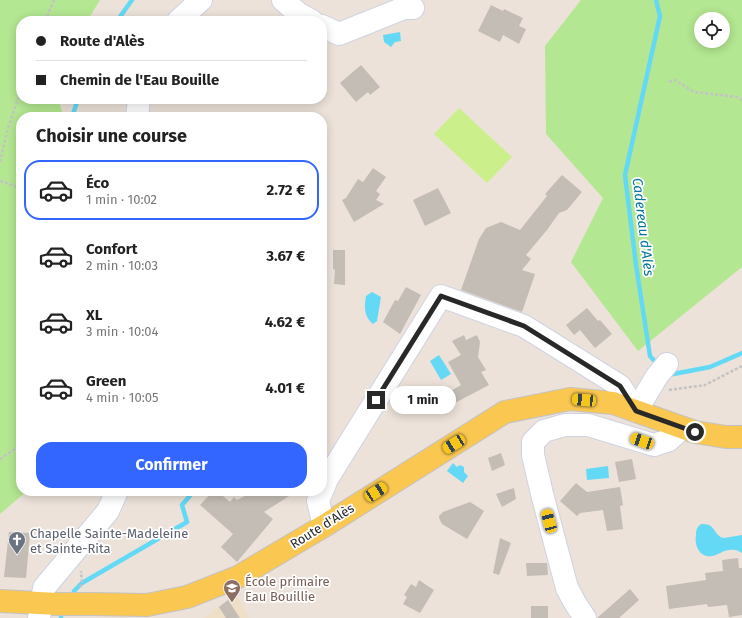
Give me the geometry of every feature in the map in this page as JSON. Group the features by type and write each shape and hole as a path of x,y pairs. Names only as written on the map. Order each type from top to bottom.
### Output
{"main road":[{"name":"Route d'Alès","path":"0,601 46,608 99,604 190,585 238,577 324,526 505,412 570,399 613,403 652,386 682,428 695,432 726,437 742,437"}],"street":[{"path":"183,16 201,0"},
{"path":"283,0 303,16"},
{"path":"327,28 339,34 404,8 413,8"},
{"path":"327,479 441,296 524,326 620,386 652,386"},
{"path":"585,618 574,603 567,588 538,478 533,455 533,442 544,430 565,425 588,425 654,445 669,440 682,428"},
{"path":"46,608 44,588 108,511 115,496"},
{"path":"320,496 318,501 324,526"}],"path":[{"path":"47,16 54,0"},
{"path":"669,82 675,80 694,92 737,97 742,100"},
{"path":"0,162 8,128 16,104"},
{"path":"0,180 16,186"},
{"path":"652,386 705,385 742,366"},
{"path":"0,459 16,448"}],"shaded area":[{"name":"École primaire Eau Bouillie","path":"236,594 249,618 204,618"}],"green space":[{"path":"0,0 100,0 90,16 16,16 16,104 60,104 62,112 16,112 16,496 21,496 0,514"},
{"path":"581,0 742,0 742,267 638,351 571,262 603,198 546,134 545,46"},
{"path":"459,108 512,157 487,183 434,134"}],"water":[{"path":"400,32 401,41 395,42 391,47 384,42 383,35"},
{"path":"372,292 381,297 377,321 373,324 366,315 365,308 366,296"},
{"path":"439,355 451,374 441,380 430,361"},
{"path":"453,463 457,467 460,465 464,467 464,472 468,476 463,483 447,471"},
{"path":"608,466 609,478 587,480 586,469"},
{"path":"701,524 710,525 720,536 724,538 742,535 742,553 738,550 733,550 708,556 701,553 696,543 696,532"}],"building":[{"path":"491,5 523,18 519,26 526,29 519,44 503,35 500,42 478,31"},
{"path":"361,65 380,87 370,95 368,92 356,102 340,83"},
{"path":"373,168 386,177 376,191 380,194 376,200 384,204 354,222 342,200 346,198 358,179 363,182"},
{"path":"562,175 582,192 567,210 559,213 526,255 531,259 522,270 535,274 522,312 461,290 479,239 486,228 501,222 520,230 547,196 545,194"},
{"path":"438,188 451,213 425,226 413,200"},
{"path":"333,250 345,250 345,285 334,284 335,270 333,269"},
{"path":"406,287 421,295 400,334 383,322 395,300 398,301"},
{"path":"587,308 612,334 595,348 580,330 574,335 566,325"},
{"path":"464,335 466,340 477,335 480,342 478,357 486,370 481,372 489,385 434,414 429,404 461,385 448,362 461,355 452,341"},
{"path":"501,453 505,465 492,471 488,458"},
{"path":"632,459 636,479 619,482 615,462"},
{"path":"576,483 587,492 620,487 623,505 620,506 623,529 607,531 603,510 580,513 577,516 560,501"},
{"path":"514,488 516,499 502,507 496,494"},
{"path":"208,496 223,496 230,502 234,497 237,500 245,496 289,496 264,512 273,519 237,562 221,547 233,534 200,505"},
{"path":"470,502 484,511 467,539 442,524 439,516 443,512"},
{"name":"Chapelle Sainte-Madeleine et Sainte-Rita","path":"9,532 30,533 26,578 4,577"},
{"path":"500,538 511,543 499,575 493,573"},
{"path":"738,558 739,568 742,568 742,615 729,617 727,605 708,607 707,604 669,609 666,586 706,580 705,573 723,571 722,560"},
{"path":"526,563 547,563 548,575 527,576"},
{"path":"419,580 434,590 420,613 403,604 407,597 404,595 411,584 416,587"},
{"path":"630,589 639,600 619,618 597,618"},
{"path":"228,600 240,618 226,618 219,607"},
{"path":"531,606 548,606 548,618 531,618"}],"waterway":[{"name":"Cadereau d'Alès","path":"121,16 132,0"},
{"name":"Cadereau d'Alès","path":"656,0 660,16 625,175 636,265 650,356 658,365"},
{"name":"Cadereau d'Alès","path":"74,112 76,104"},
{"name":"Cadereau d'Alès","path":"668,375 710,367 742,353"},
{"name":"Cadereau d'Alès","path":"74,591 82,583 187,522 182,505 190,496"}],"place":[{"name":"Chapelle Sainte-Madeleine et Sainte-Rita","path":"17,555"},
{"name":"École primaire Eau Bouillie","path":"232,603"}],"route":[{"path":"376,400 441,296 524,326 620,386 636,411 695,432"}]}
